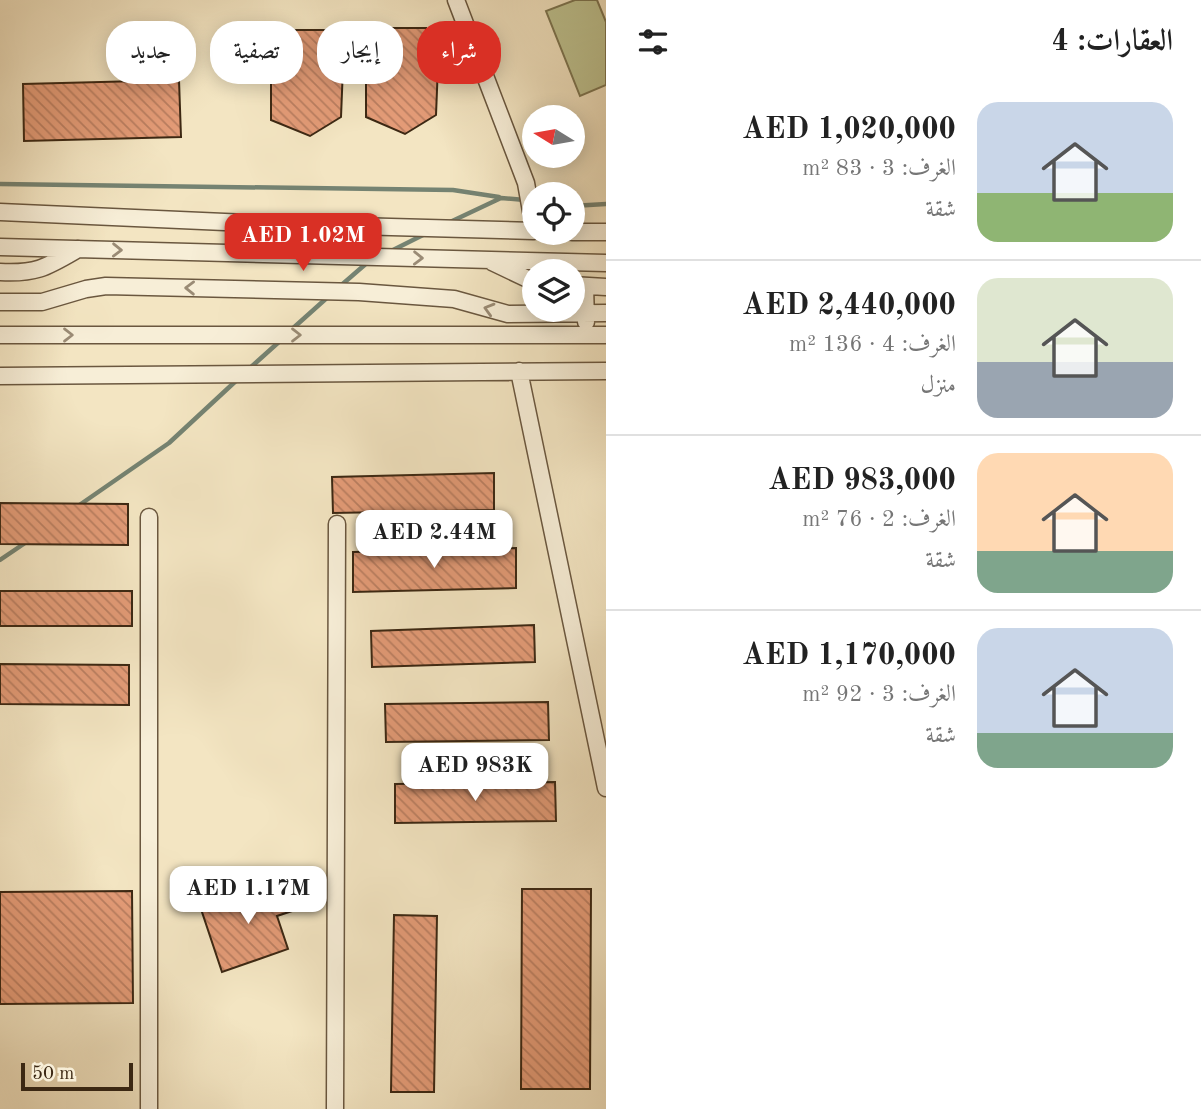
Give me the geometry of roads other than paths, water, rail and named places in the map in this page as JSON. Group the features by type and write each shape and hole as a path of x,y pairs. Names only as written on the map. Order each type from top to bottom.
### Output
{"street":[{"path":"456,0 526,182"},
{"path":"0,212 247,223 522,230"},
{"path":"585,232 606,232"},
{"path":"0,247 606,262"},
{"path":"0,272 24,273 46,268 78,249"},
{"path":"487,259 522,276"},
{"path":"0,302 43,302 106,286 359,292 454,299 508,314 606,313"},
{"path":"585,286 606,287"},
{"path":"585,309 586,335"},
{"path":"0,335 606,335"},
{"path":"519,371 606,788"},
{"path":"0,376 606,371"},
{"path":"149,517 149,1109"},
{"path":"335,1109 337,524"}],"waterway":[{"path":"0,184 453,190 499,197"},
{"path":"448,223 501,198 522,200"},
{"path":"585,205 606,204"},
{"path":"389,252 425,234"},
{"path":"338,288 368,262"},
{"path":"291,330 329,296"},
{"path":"250,368 280,341"},
{"path":"78,506 169,443 238,379"},
{"path":"0,560 28,541"}]}
